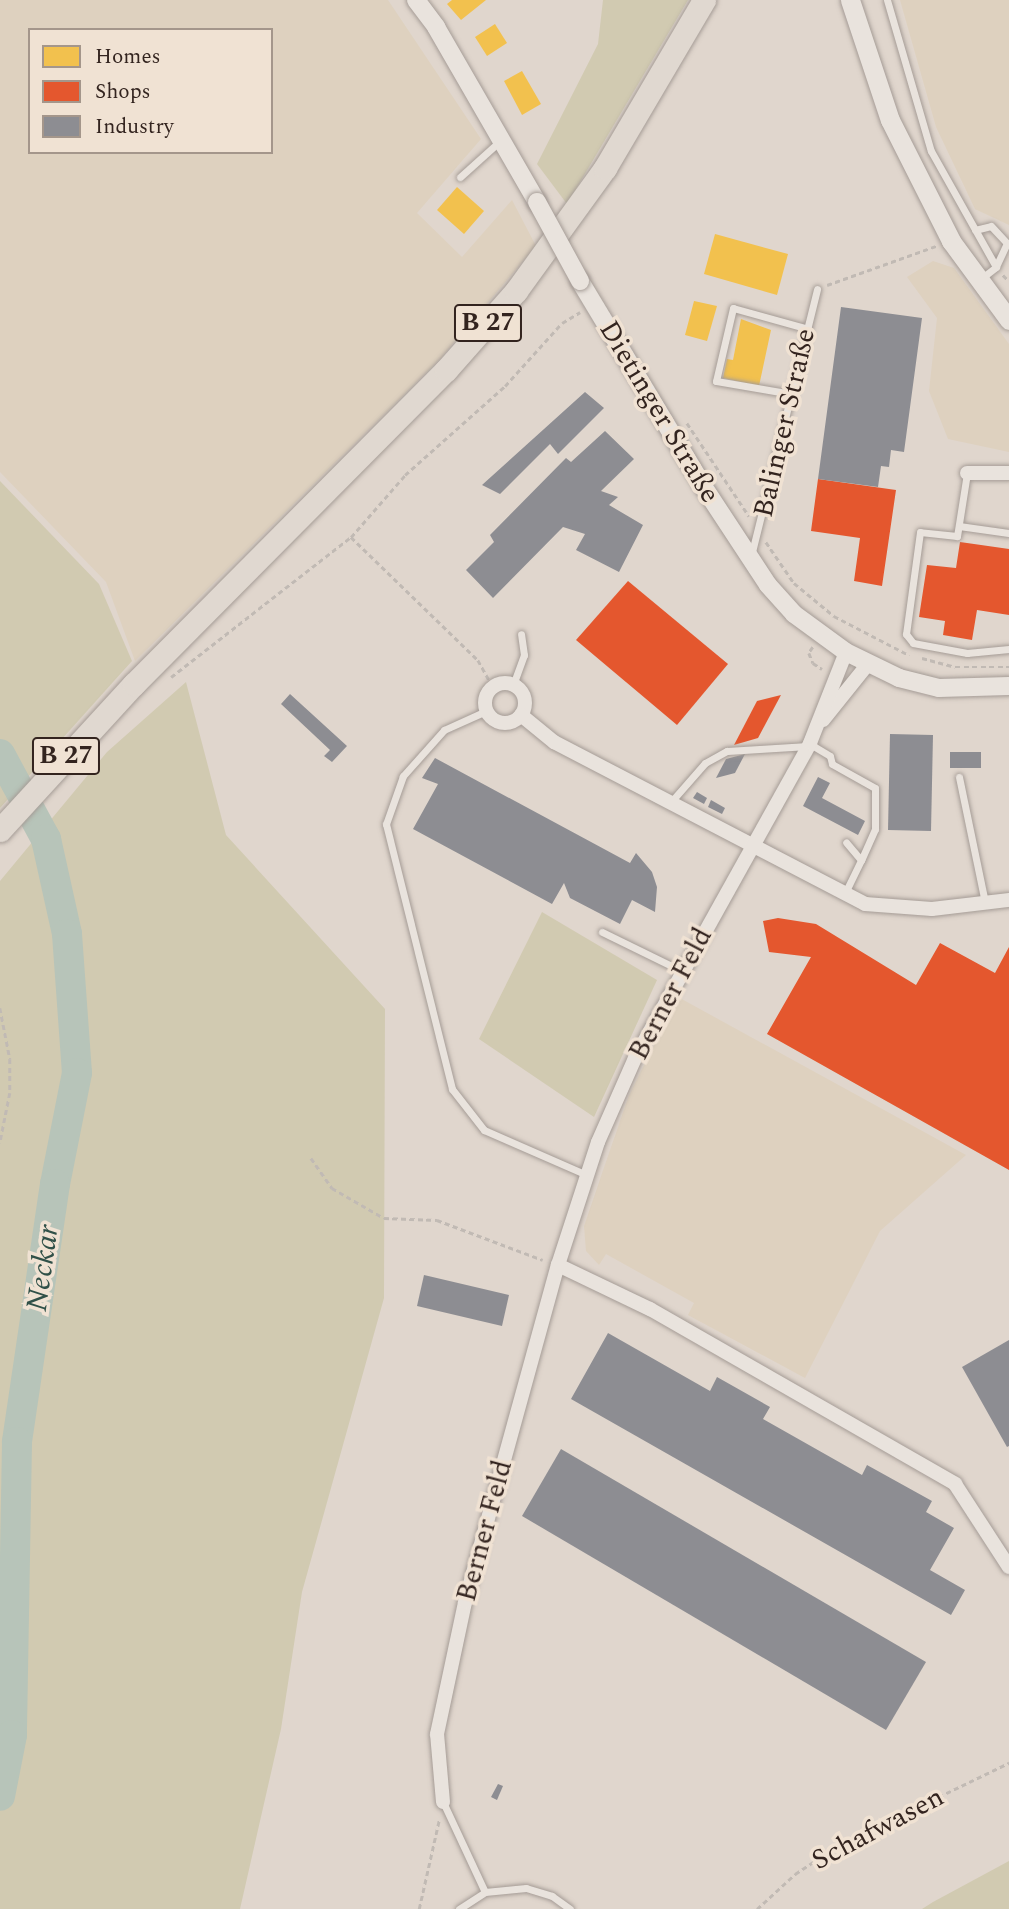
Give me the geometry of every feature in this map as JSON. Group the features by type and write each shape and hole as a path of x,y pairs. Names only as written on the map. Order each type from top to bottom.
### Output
{"main road":[{"name":"B 27","path":"0,830 134,684 446,370 516,291 613,156 704,0"},
{"path":"850,0 890,120 951,241 1009,320"}],"street":[{"name":"Dietinger Straße","path":"416,0 703,486 794,614 846,652 868,664 939,688 1009,686"},
{"path":"967,473 1009,473"},
{"name":"Berner Feld","path":"443,1802 437,1734 465,1602 558,1265 587,1175 635,1058 809,745 818,727 833,676 846,652"},
{"name":"Berner Feld","path":"818,727 868,664"},
{"path":"513,685 524,698 521,715 511,722 499,722 486,710 486,697 493,687 513,685"},
{"path":"521,715 555,742 752,849 878,908 1009,900"},
{"path":"558,1265 650,1310 955,1484 1009,1567"}],"lane":[{"path":"887,0 931,151 996,267"},
{"path":"460,177 501,141"},
{"path":"975,230 991,226 1002,233 1005,254 996,267 978,281"},
{"name":"Balinger Straße","path":"751,556 817,289"},
{"path":"792,394 716,381 733,308 808,328"},
{"path":"967,473 957,536 920,532 906,634 913,643 967,653 1009,649"},
{"path":"959,526 1009,533"},
{"path":"513,685 524,655 521,634"},
{"path":"486,710 444,730 403,776 386,824 452,1089 484,1130 587,1175"},
{"path":"670,804 705,762 727,751 809,745 830,756 832,764 875,788 875,829 844,894"},
{"path":"959,777 985,903"},
{"path":"846,842 862,860"},
{"path":"602,932 682,971"},
{"path":"443,1802 485,1892"},
{"path":"459,1909 485,1892 526,1888 552,1896 570,1909"}],"path":[{"path":"817,289 951,241"},
{"path":"169,678 351,537 405,475 505,386 562,323 593,303"},
{"path":"759,532 794,583 846,622 905,654 955,667 1009,667"},
{"path":"351,537 478,660 493,687"},
{"path":"0,1008 10,1059 10,1093 0,1143"},
{"path":"311,1158 332,1188 384,1218 437,1220 490,1243 558,1265"},
{"name":"Schafwasen","path":"757,1909 794,1874 839,1845 1009,1763"},
{"path":"419,1909 443,1802"}],"shaded area":[{"path":"0,0 388,0 481,139 417,213 462,257 512,200 536,246 440,359 135,661 106,582 0,472"},
{"path":"603,0 688,0 567,204 537,164 598,44"},
{"path":"900,0 1009,0 1009,225 975,209 936,127"},
{"path":"933,261 954,268 1009,344 1009,452 948,439 929,391 937,318 907,277"},
{"path":"0,481 99,584 132,661 0,808"},
{"path":"186,682 226,835 385,1009 384,1298 302,1592 281,1729 240,1909 0,1909 0,881 107,752"},
{"path":"542,912 657,980 594,1117 479,1039"},
{"path":"678,997 966,1155 880,1231 805,1378 688,1315 694,1303 606,1254 599,1265 586,1251 584,1226 629,1095"},
{"path":"1009,1861 1009,1909 922,1909 933,1902"}],"building: Homes":[{"path":"452,0 486,0 461,20 447,4"},
{"path":"495,24 507,43 487,56 475,37"},
{"path":"522,71 541,104 522,115 504,81"},
{"path":"457,187 484,211 464,234 437,210"},
{"path":"715,234 788,254 777,295 704,274"},
{"path":"694,301 717,306 707,341 685,335"},
{"path":"741,319 771,330 759,386 723,378 727,359 733,360"}],"building: Shops":[{"path":"818,479 896,490 882,586 854,581 860,538 811,531"},
{"path":"960,542 1009,549 1009,615 977,610 972,640 943,635 945,621 919,617 927,565 956,568"},
{"path":"628,581 728,664 677,725 576,640"},
{"path":"781,695 758,738 734,745 757,701"},
{"path":"778,918 816,924 916,985 940,943 995,973 1009,947 1009,1170 767,1034 811,957 769,952 763,921"}],"building: Industry":[{"path":"841,307 922,318 904,452 891,450 889,467 881,466 878,487 818,479"},
{"path":"585,392 604,408 558,454 550,444 500,494 482,485"},
{"path":"605,431 634,459 601,491 618,497 609,505 643,525 619,572 576,550 585,534 563,527 493,598 466,570 494,542 490,535 566,458 571,462"},
{"path":"290,694 347,746 332,762 324,756 330,750 281,704"},
{"path":"890,734 933,735 931,831 888,830"},
{"path":"950,752 981,752 981,768 950,768"},
{"path":"745,754 735,773 716,778 726,759"},
{"path":"435,758 630,863 636,853 652,872 657,887 655,912 632,900 620,924 570,898 564,883 552,904 413,829 438,784 422,778"},
{"path":"818,777 830,783 822,798 865,821 858,835 803,806"},
{"path":"697,792 707,798 704,804 693,798"},
{"path":"711,800 725,808 722,814 708,807"},
{"path":"424,1275 509,1295 502,1326 417,1306"},
{"path":"608,1333 710,1391 717,1377 770,1407 763,1419 862,1475 867,1465 932,1501 926,1512 954,1528 930,1570 965,1590 951,1615 571,1399"},
{"path":"1009,1340 1009,1446 1007,1447 962,1367"},
{"path":"561,1449 926,1662 886,1730 522,1516"},
{"path":"498,1784 503,1786 497,1800 491,1797"}],"waterway":[{"name":"Neckar","path":"0,754 46,839 67,934 77,1073 55,1184 17,1442 12,1735 0,1796"}]}
